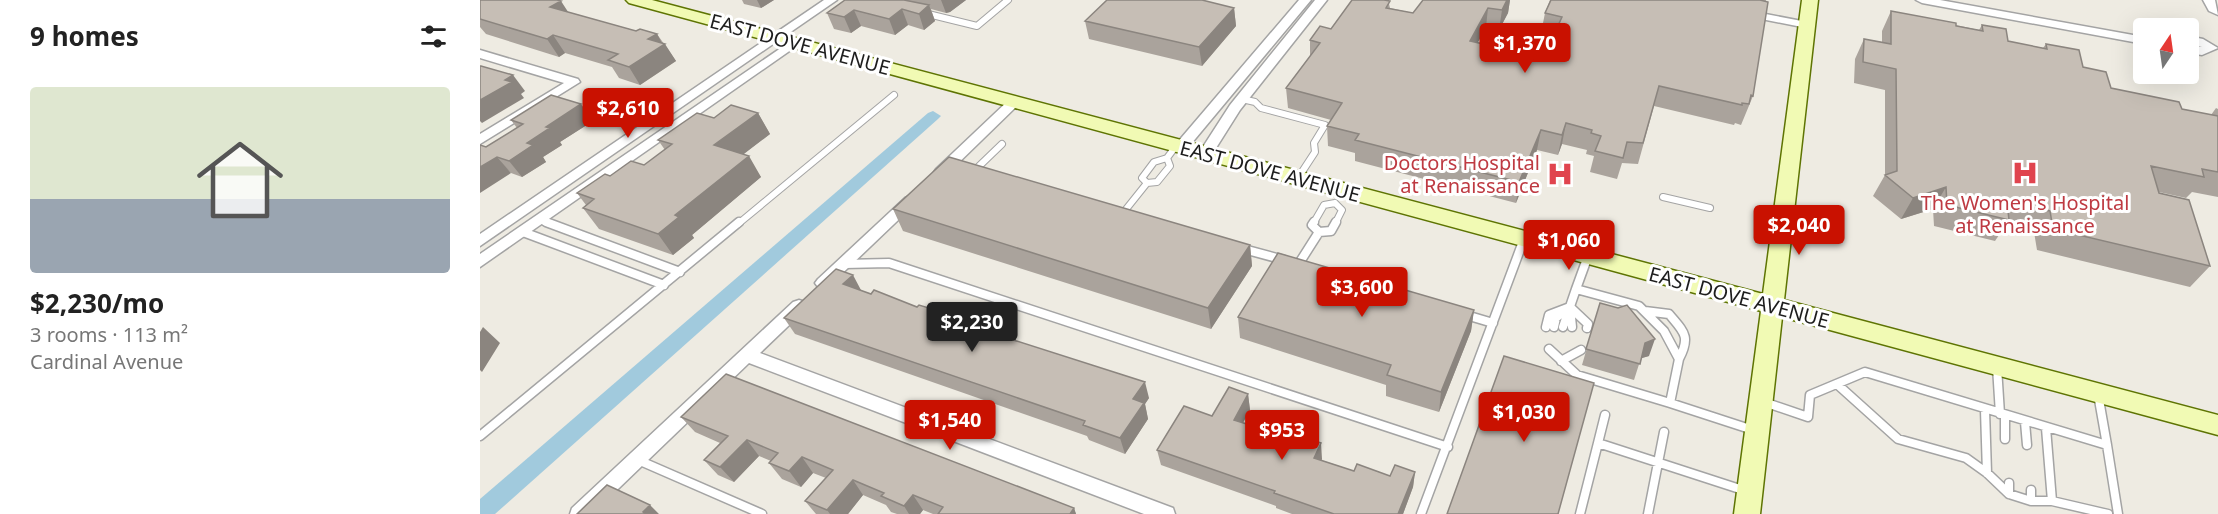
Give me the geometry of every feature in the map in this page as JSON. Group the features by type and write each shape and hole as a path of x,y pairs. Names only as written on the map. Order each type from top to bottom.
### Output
{"main road":[{"name":"EAST DOVE AVENUE","path":"634,0 1014,102 1174,150 1206,153 1298,178 1338,197 1588,256 2218,425"},
{"path":"1749,503 1810,0"}],"street":[{"path":"480,262 785,40 831,0"},
{"path":"1206,153 1242,99 1321,0"},
{"path":"1922,0 2031,15"},
{"path":"1971,0 2031,15 2133,35"},
{"path":"2209,0 2213,9 2218,12"},
{"path":"1174,150 1250,68 1301,5 1310,13"},
{"path":"1737,11 1807,25"},
{"path":"480,241 785,40"},
{"path":"2199,41 2215,47"},
{"path":"2199,51 2215,47"},
{"path":"1265,49 1280,52"},
{"path":"480,54 574,82 480,140"},
{"path":"1250,68 1265,72"},
{"path":"1226,95 1242,99"},
{"path":"579,514 922,190 963,166 1014,102"},
{"path":"746,355 1166,514"}],"lane":[{"path":"912,10 977,26 1008,0"},
{"path":"480,436 894,95"},
{"path":"1242,99 1255,102 1261,108 1325,126 1314,143 1315,152 1298,178"},
{"path":"963,166 1002,144"},
{"path":"1147,183 1142,178 1154,162 1174,150"},
{"path":"1123,213 1147,183 1157,182 1164,174 1170,166 1174,150"},
{"path":"963,166 987,173"},
{"path":"1338,197 1342,210 1331,231 1319,232 1312,225 1324,205 1338,197"},
{"path":"1663,197 1710,208"},
{"path":"1111,210 1134,216"},
{"path":"540,220 680,272"},
{"path":"523,231 664,285"},
{"path":"1300,265 1319,232"},
{"path":"1421,514 1524,240"},
{"path":"1234,246 1312,269"},
{"path":"1567,327 1570,307 1588,256"},
{"path":"843,264 888,263 1448,447"},
{"path":"1576,289 1639,306 1664,331 1679,359"},
{"path":"1570,307 1588,324 1567,327 1549,315 1570,307"},
{"path":"1645,311 1669,314 1688,338 1688,344 1679,359 1670,403"},
{"path":"1459,312 1493,323"},
{"path":"1561,361 1562,349"},
{"path":"1561,361 1562,349"},
{"path":"1561,361 1562,349"},
{"path":"1561,361 1577,375 1757,431"},
{"path":"1997,366 2005,439"},
{"path":"1761,402 1808,417 1810,395 1865,372 2107,445"},
{"path":"1838,385 1898,439 1966,458 1987,473 2009,494 2031,501 2052,501 2108,514"},
{"path":"2098,393 2118,514"},
{"path":"1985,410 1987,473"},
{"path":"1580,514 1605,415"},
{"path":"2025,422 2027,445"},
{"path":"2046,428 2052,501"},
{"path":"1648,514 1664,432"},
{"path":"1598,443 1658,462 1749,503"},
{"path":"636,459 762,514"},
{"path":"2008,483 2009,494"},
{"path":"2031,490 2031,501"}],"building":[{"path":"480,0 557,0 561,1 550,7 636,31 640,29 657,34 648,39 665,44 629,67 608,60 618,54 553,35 547,39 480,19"},
{"path":"845,0 904,0 929,5 919,14 902,9 889,19 854,10 844,17 827,13"},
{"path":"1107,0 1202,0 1234,8 1199,47 1085,21"},
{"path":"1352,0 1390,1 1386,8 1413,13 1423,0 1507,0 1502,10 1488,8 1470,41 1543,58 1562,17 1545,13 1551,0 1760,0 1768,2 1753,96 1751,95 1749,104 1742,103 1742,105 1659,86 1643,143 1627,142 1623,158 1595,151 1601,136 1591,133 1592,130 1566,123 1562,135 1541,130 1519,182 1355,140 1359,134 1327,126 1342,103 1286,88 1320,43 1310,40 1320,26 1331,29"},
{"path":"1891,11 1956,23 1956,26 1983,31 1982,25 2006,29 2008,41 2047,49 2046,44 2079,50 2083,67 2106,72 2111,88 2179,102 2182,109 2218,116 2218,172 2202,169 2204,177 2151,166 2159,193 2189,200 2210,266 2053,229 2050,211 2007,202 2009,220 1947,205 1946,187 1913,198 1885,175 1897,171 1896,69 1863,62 1864,39 1891,44"},
{"path":"480,66 513,75 505,80 512,82 480,100"},
{"path":"551,95 581,104 546,127 550,128 527,143 533,145 509,161 497,157 480,167 480,145 486,147 523,124 511,120"},
{"path":"731,105 758,113 714,145 749,156 675,215 679,217 658,234 583,208 594,199 577,193 605,174 610,176 631,161 644,165 672,144 658,140 697,113 714,118"},
{"path":"949,157 1250,245 1208,308 893,209"},
{"path":"1278,253 1474,310 1441,392 1387,375 1391,365 1238,317"},
{"path":"836,269 853,275 843,284 871,294 874,290 917,307 919,305 942,312 949,304 965,310 954,323 983,334 993,322 1011,328 1004,337 1145,382 1133,399 1144,403 1120,438 1083,425 1085,421 784,318"},
{"path":"1600,303 1618,308 1627,305 1655,339 1645,343 1640,364 1586,349"},
{"path":"1504,356 1594,383 1558,514 1447,514"},
{"path":"726,374 1074,508 1070,514 938,514 943,507 913,495 904,506 881,496 884,493 853,480 827,510 805,501 833,470 802,457 789,471 769,463 778,453 747,440 720,467 704,460 728,436 681,417"},
{"path":"1229,387 1248,394 1234,420 1266,430 1276,411 1301,419 1293,434 1321,443 1314,458 1354,471 1357,464 1390,476 1395,465 1415,472 1398,514 1334,514 1157,450 1184,406 1212,416"},
{"path":"607,485 650,505 643,512 646,514 577,514"}],"waterway":[{"path":"480,513 933,116"}],"place":[{"name":"The Women's Hospital at Renaissance","path":"2025,173"},
{"name":"Doctors Hospital at Renaissance","path":"1560,174"}]}
